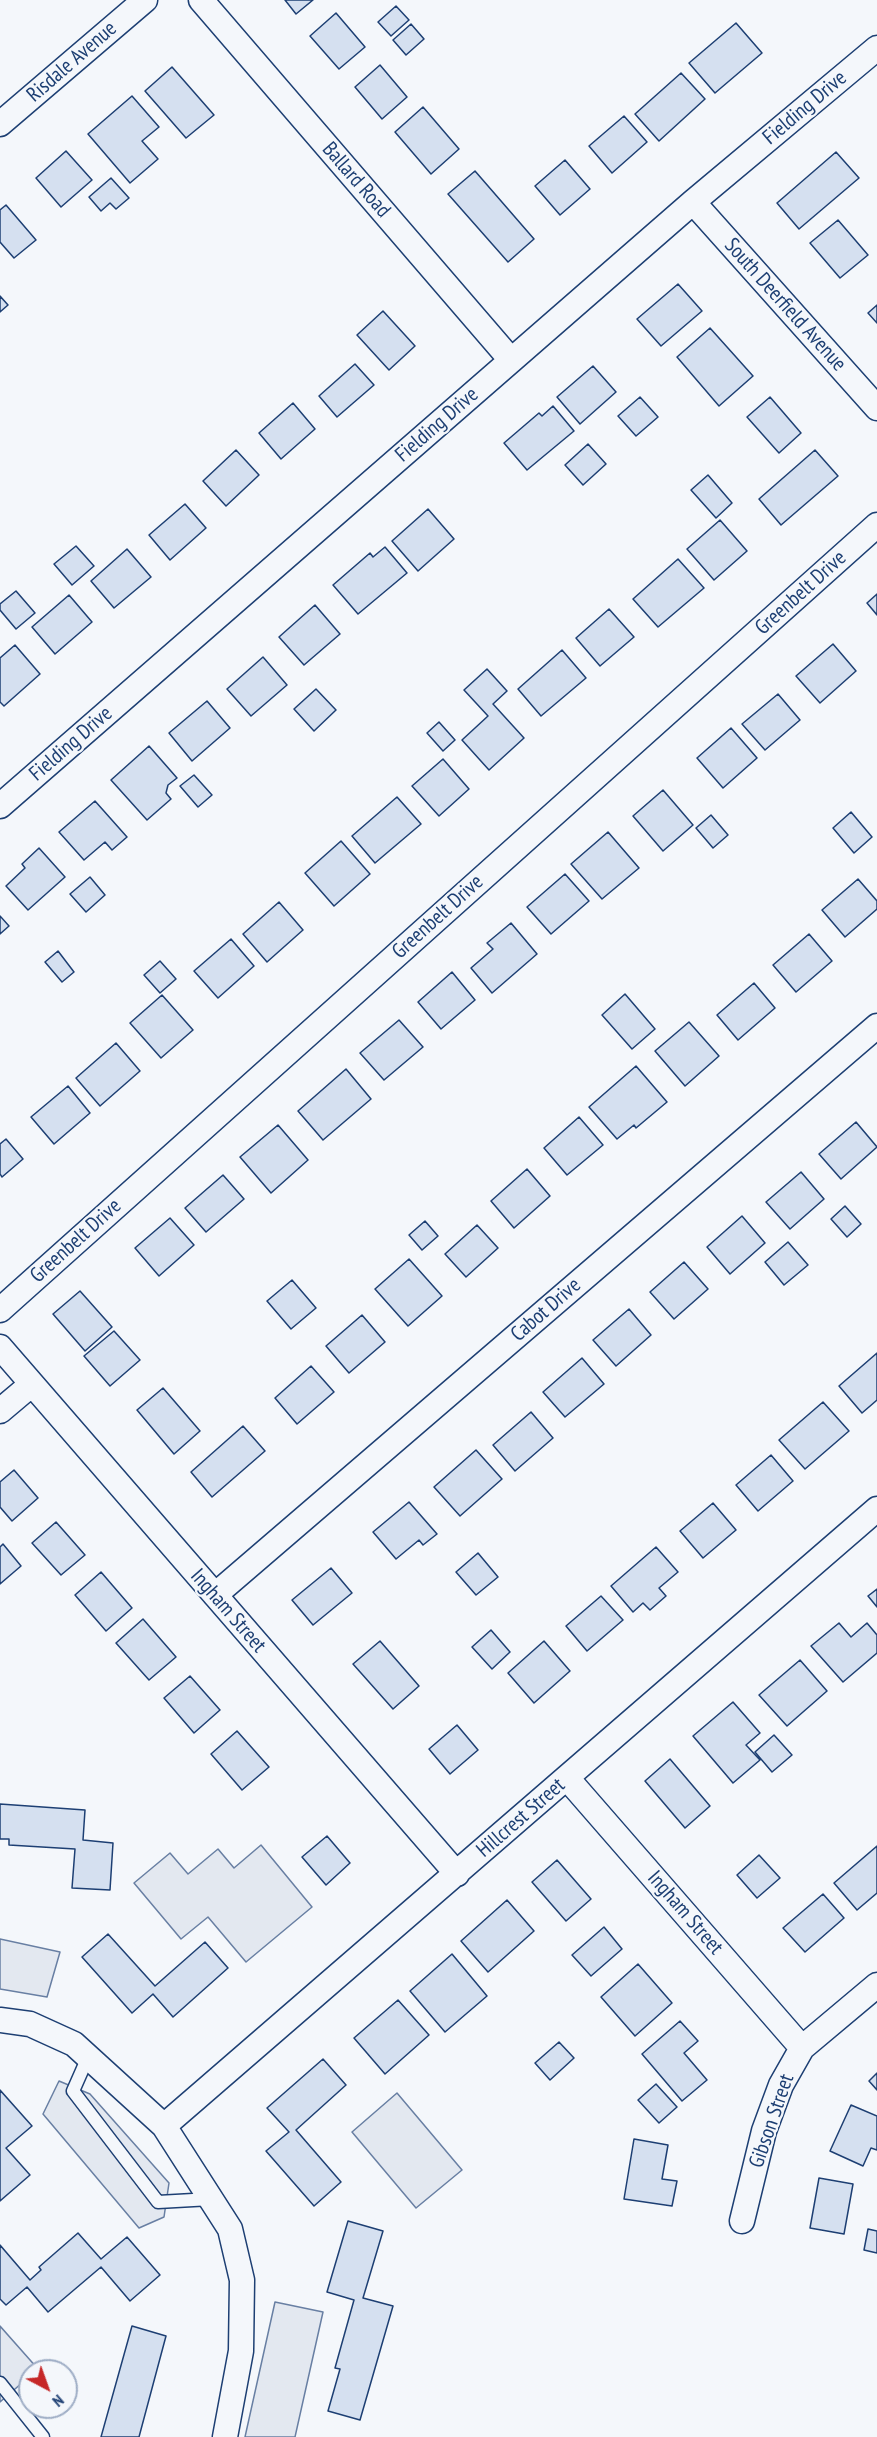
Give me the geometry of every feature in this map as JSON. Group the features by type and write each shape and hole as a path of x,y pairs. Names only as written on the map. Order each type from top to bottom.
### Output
{"street":[{"name":"Risdale Avenue","path":"0,124 145,0"},
{"name":"Ballard Road","path":"201,0 511,360"},
{"name":"Fielding Drive","path":"0,806 693,202 877,48"},
{"name":"South Deerfield Avenue","path":"693,202 877,408"},
{"name":"Greenbelt Drive","path":"0,1310 877,525"},
{"name":"Cabot Drive","path":"215,1595 877,1026"},
{"name":"Ingham Street","path":"0,1347 457,1874"},
{"path":"0,1411 32,1384"},
{"name":"Hillcrest Street","path":"164,2126 877,1509"},
{"name":"Ingham Street","path":"567,1778 802,2048"},
{"name":"Gibson Street","path":"742,2221 764,2131 781,2085 802,2048 877,1985"},
{"path":"0,2020 30,2024 74,2044 164,2126 230,2229 242,2280 241,2351 225,2437"}],"lane":[{"path":"88,2057 73,2091 158,2202 211,2199"},
{"path":"0,2383 43,2437"}],"shaded area":[{"path":"261,1845 312,1907 246,1962 208,1917 181,1939 134,1883 170,1853 188,1874 218,1849 234,1868"},
{"path":"0,1939 60,1952 47,1997 0,1989"},
{"path":"59,2081 90,2094 169,2183 164,2217 139,2228 43,2114"},
{"path":"397,2093 462,2170 416,2208 352,2132"},
{"path":"275,2302 323,2312 295,2437 245,2437"},
{"path":"0,2326 29,2359 18,2359 18,2386 0,2402"}],"building":[{"path":"285,0 313,0 296,14"},
{"path":"396,6 409,20 391,36 378,22"},
{"path":"336,13 365,47 339,69 310,36"},
{"path":"736,23 762,53 715,93 689,63"},
{"path":"411,24 424,39 406,55 393,40"},
{"path":"380,65 407,97 382,119 355,87"},
{"path":"172,67 214,115 186,138 145,91"},
{"path":"681,73 705,99 659,141 635,114"},
{"path":"132,96 159,127 142,141 158,159 130,183 88,134"},
{"path":"423,107 459,149 431,174 395,132"},
{"path":"624,116 647,142 612,173 589,146"},
{"path":"66,151 92,180 61,207 36,178"},
{"path":"836,152 859,178 799,229 777,203"},
{"path":"565,160 590,189 560,215 535,186"},
{"path":"475,171 534,239 508,262 448,194"},
{"path":"111,178 129,198 116,209 110,203 101,211 89,197"},
{"path":"6,205 36,240 14,258 0,242 0,210"},
{"path":"838,220 868,255 840,278 810,243"},
{"path":"678,284 702,311 661,346 637,319"},
{"path":"0,296 8,305 0,312"},
{"path":"877,305 877,323 868,313"},
{"path":"383,311 415,346 389,370 357,335"},
{"path":"710,328 753,376 719,406 677,357"},
{"path":"355,364 374,385 337,417 319,396"},
{"path":"593,366 616,392 580,424 557,397"},
{"path":"640,397 658,417 636,436 618,416"},
{"path":"770,397 801,433 779,453 747,417"},
{"path":"293,403 315,429 281,459 259,433"},
{"path":"553,406 574,431 527,470 504,443 539,413 542,416"},
{"path":"588,444 606,464 583,485 565,465"},
{"path":"236,450 259,475 226,506 203,481"},
{"path":"815,450 838,476 781,525 759,499"},
{"path":"708,475 732,503 716,518 691,490"},
{"path":"185,504 206,528 170,560 149,535"},
{"path":"428,509 454,539 418,571 392,541"},
{"path":"720,520 747,551 714,580 687,549"},
{"path":"76,546 94,566 72,585 54,564"},
{"path":"385,547 407,573 358,614 333,585 370,553 373,557"},
{"path":"127,549 151,577 114,608 91,581"},
{"path":"678,559 704,588 658,627 633,599"},
{"path":"16,591 35,613 16,629 0,610 0,604"},
{"path":"877,594 877,615 867,603"},
{"path":"69,595 92,622 55,654 32,627"},
{"path":"315,605 340,634 304,665 279,637"},
{"path":"609,609 634,637 600,666 576,638"},
{"path":"833,644 856,671 820,703 796,676"},
{"path":"15,645 40,674 4,706 0,702 0,658"},
{"path":"562,650 586,678 541,716 518,689"},
{"path":"263,657 287,685 251,716 227,689"},
{"path":"487,669 507,691 493,704 524,738 489,770 462,740 488,716 464,690"},
{"path":"316,689 336,710 314,731 294,709"},
{"path":"778,694 800,720 765,750 742,724"},
{"path":"207,701 230,728 192,761 169,733"},
{"path":"439,722 455,740 443,751 427,733"},
{"path":"731,728 757,758 723,788 697,758"},
{"path":"149,746 177,778 168,785 166,793 171,799 147,820 111,780"},
{"path":"443,759 469,789 439,816 412,786"},
{"path":"194,775 212,795 198,807 180,786"},
{"path":"663,790 693,825 663,851 633,816"},
{"path":"397,797 421,824 375,863 352,836"},
{"path":"95,801 127,837 112,850 105,842 84,860 59,832"},
{"path":"851,812 872,837 854,853 833,828"},
{"path":"711,815 728,835 713,848 696,828"},
{"path":"608,832 639,868 602,899 571,864"},
{"path":"341,841 370,874 334,906 305,873"},
{"path":"39,848 65,877 28,910 6,886 25,868 22,864"},
{"path":"565,874 589,901 551,934 527,907"},
{"path":"90,877 105,895 86,912 70,894"},
{"path":"858,879 877,901 877,909 845,937 822,910"},
{"path":"279,902 303,930 267,962 243,934"},
{"path":"0,916 9,926 0,934"},
{"path":"511,923 537,954 492,993 471,968 493,949 487,943"},
{"path":"809,934 832,961 796,992 773,965"},
{"path":"231,939 254,966 218,998 194,971"},
{"path":"58,951 74,972 62,982 45,962"},
{"path":"160,961 176,979 160,993 144,975"},
{"path":"452,972 475,1000 441,1029 418,1002"},
{"path":"754,983 775,1008 738,1040 717,1015"},
{"path":"625,994 655,1029 632,1049 602,1015"},
{"path":"162,995 193,1030 161,1058 130,1023"},
{"path":"399,1020 423,1047 384,1080 360,1053"},
{"path":"689,1022 719,1056 685,1086 655,1051"},
{"path":"116,1043 140,1071 100,1106 76,1078"},
{"path":"636,1066 667,1102 636,1128 634,1125 617,1139 589,1107"},
{"path":"346,1069 371,1099 323,1140 298,1111"},
{"path":"68,1086 90,1113 54,1144 31,1117"},
{"path":"579,1117 603,1145 567,1175 544,1148"},
{"path":"856,1122 877,1147 841,1179 819,1154"},
{"path":"278,1125 308,1160 271,1193 240,1157"},
{"path":"6,1139 23,1159 2,1177 0,1174 0,1144"},
{"path":"527,1169 550,1196 514,1228 491,1201"},
{"path":"801,1172 824,1199 790,1229 766,1202"},
{"path":"223,1175 244,1199 206,1232 185,1208"},
{"path":"845,1206 861,1224 847,1237 831,1219"},
{"path":"742,1216 765,1243 730,1274 707,1247"},
{"path":"170,1218 194,1245 159,1276 135,1248"},
{"path":"425,1221 438,1236 422,1250 409,1235"},
{"path":"477,1225 498,1248 466,1277 445,1254"},
{"path":"788,1242 808,1265 784,1285 765,1262"},
{"path":"409,1259 442,1296 408,1326 375,1289"},
{"path":"684,1262 708,1289 674,1319 650,1292"},
{"path":"292,1280 316,1308 291,1329 267,1301"},
{"path":"80,1291 112,1327 85,1351 53,1314"},
{"path":"629,1309 651,1335 616,1366 593,1340"},
{"path":"362,1315 385,1342 349,1373 326,1346"},
{"path":"114,1331 140,1360 110,1386 84,1356"},
{"path":"877,1353 877,1400 862,1413 839,1386"},
{"path":"582,1358 604,1384 565,1417 543,1392"},
{"path":"311,1366 334,1392 297,1424 275,1398"},
{"path":"163,1388 200,1431 174,1454 137,1410"},
{"path":"823,1402 849,1431 805,1469 779,1440"},
{"path":"531,1412 553,1438 515,1471 493,1445"},
{"path":"243,1426 265,1451 212,1497 191,1472"},
{"path":"476,1450 502,1479 460,1516 434,1487"},
{"path":"771,1455 793,1481 758,1511 736,1485"},
{"path":"14,1470 38,1498 12,1521 0,1507 0,1482"},
{"path":"409,1502 437,1534 423,1545 419,1540 396,1559 373,1532"},
{"path":"713,1503 736,1530 703,1558 680,1531"},
{"path":"56,1522 85,1555 61,1575 32,1543"},
{"path":"3,1544 21,1566 0,1584 0,1547"},
{"path":"656,1547 678,1572 659,1588 666,1596 650,1610 643,1603 633,1612 611,1586"},
{"path":"478,1553 498,1577 476,1595 456,1572"},
{"path":"331,1568 352,1593 313,1625 292,1600"},
{"path":"101,1572 132,1608 106,1631 75,1595"},
{"path":"877,1589 877,1607 868,1596"},
{"path":"601,1596 623,1620 587,1651 566,1626"},
{"path":"143,1619 176,1657 149,1680 116,1643"},
{"path":"839,1623 851,1637 867,1623 877,1635 877,1653 843,1682 811,1646"},
{"path":"491,1630 510,1652 492,1669 472,1647"},
{"path":"380,1641 419,1686 393,1709 353,1664"},
{"path":"544,1641 570,1671 534,1703 508,1673"},
{"path":"800,1660 827,1691 787,1726 759,1695"},
{"path":"190,1676 220,1710 194,1733 164,1698"},
{"path":"733,1702 760,1733 746,1745 760,1760 733,1783 693,1736"},
{"path":"457,1725 478,1750 450,1774 429,1749"},
{"path":"237,1731 269,1767 242,1790 211,1754"},
{"path":"774,1735 792,1755 772,1772 755,1752"},
{"path":"670,1759 710,1806 685,1828 645,1781"},
{"path":"0,1804 85,1810 83,1840 113,1843 110,1890 72,1888 75,1849 9,1845 9,1839 0,1839"},
{"path":"327,1836 350,1863 326,1885 302,1857"},
{"path":"877,1846 877,1893 857,1910 834,1883"},
{"path":"759,1855 780,1878 757,1898 737,1875"},
{"path":"557,1860 591,1899 566,1921 532,1882"},
{"path":"823,1894 844,1918 805,1952 783,1928"},
{"path":"507,1900 534,1931 488,1972 461,1941"},
{"path":"604,1927 622,1949 591,1976 572,1955"},
{"path":"108,1934 155,1986 205,1942 228,1968 173,2017 153,1994 132,2013 82,1957"},
{"path":"452,1954 487,1996 445,2032 410,1991"},
{"path":"638,1964 672,2003 635,2036 601,1997"},
{"path":"398,2000 429,2035 385,2074 354,2038"},
{"path":"680,2021 698,2041 684,2053 707,2080 682,2101 642,2054"},
{"path":"559,2042 574,2058 550,2080 535,2063"},
{"path":"323,2059 346,2085 296,2130 341,2182 314,2206 266,2151 289,2132 267,2108"},
{"path":"877,2073 877,2090 869,2081"},
{"path":"656,2084 677,2107 659,2123 638,2100"},
{"path":"0,2090 32,2126 6,2148 30,2175 0,2201"},
{"path":"851,2105 877,2116 877,2150 871,2148 863,2166 830,2151"},
{"path":"634,2139 668,2145 662,2179 677,2181 672,2206 624,2199"},
{"path":"819,2178 853,2184 844,2234 810,2228"},
{"path":"348,2221 383,2231 363,2298 393,2306 360,2420 328,2411 340,2369 335,2368 354,2300 327,2292"},
{"path":"868,2229 877,2231 877,2253 864,2250"},
{"path":"78,2233 101,2259 127,2237 160,2275 130,2301 101,2267 48,2312 27,2287 6,2305 0,2299 0,2245 30,2280 41,2270 39,2267"},
{"path":"132,2326 166,2336 139,2437 101,2437"}]}
